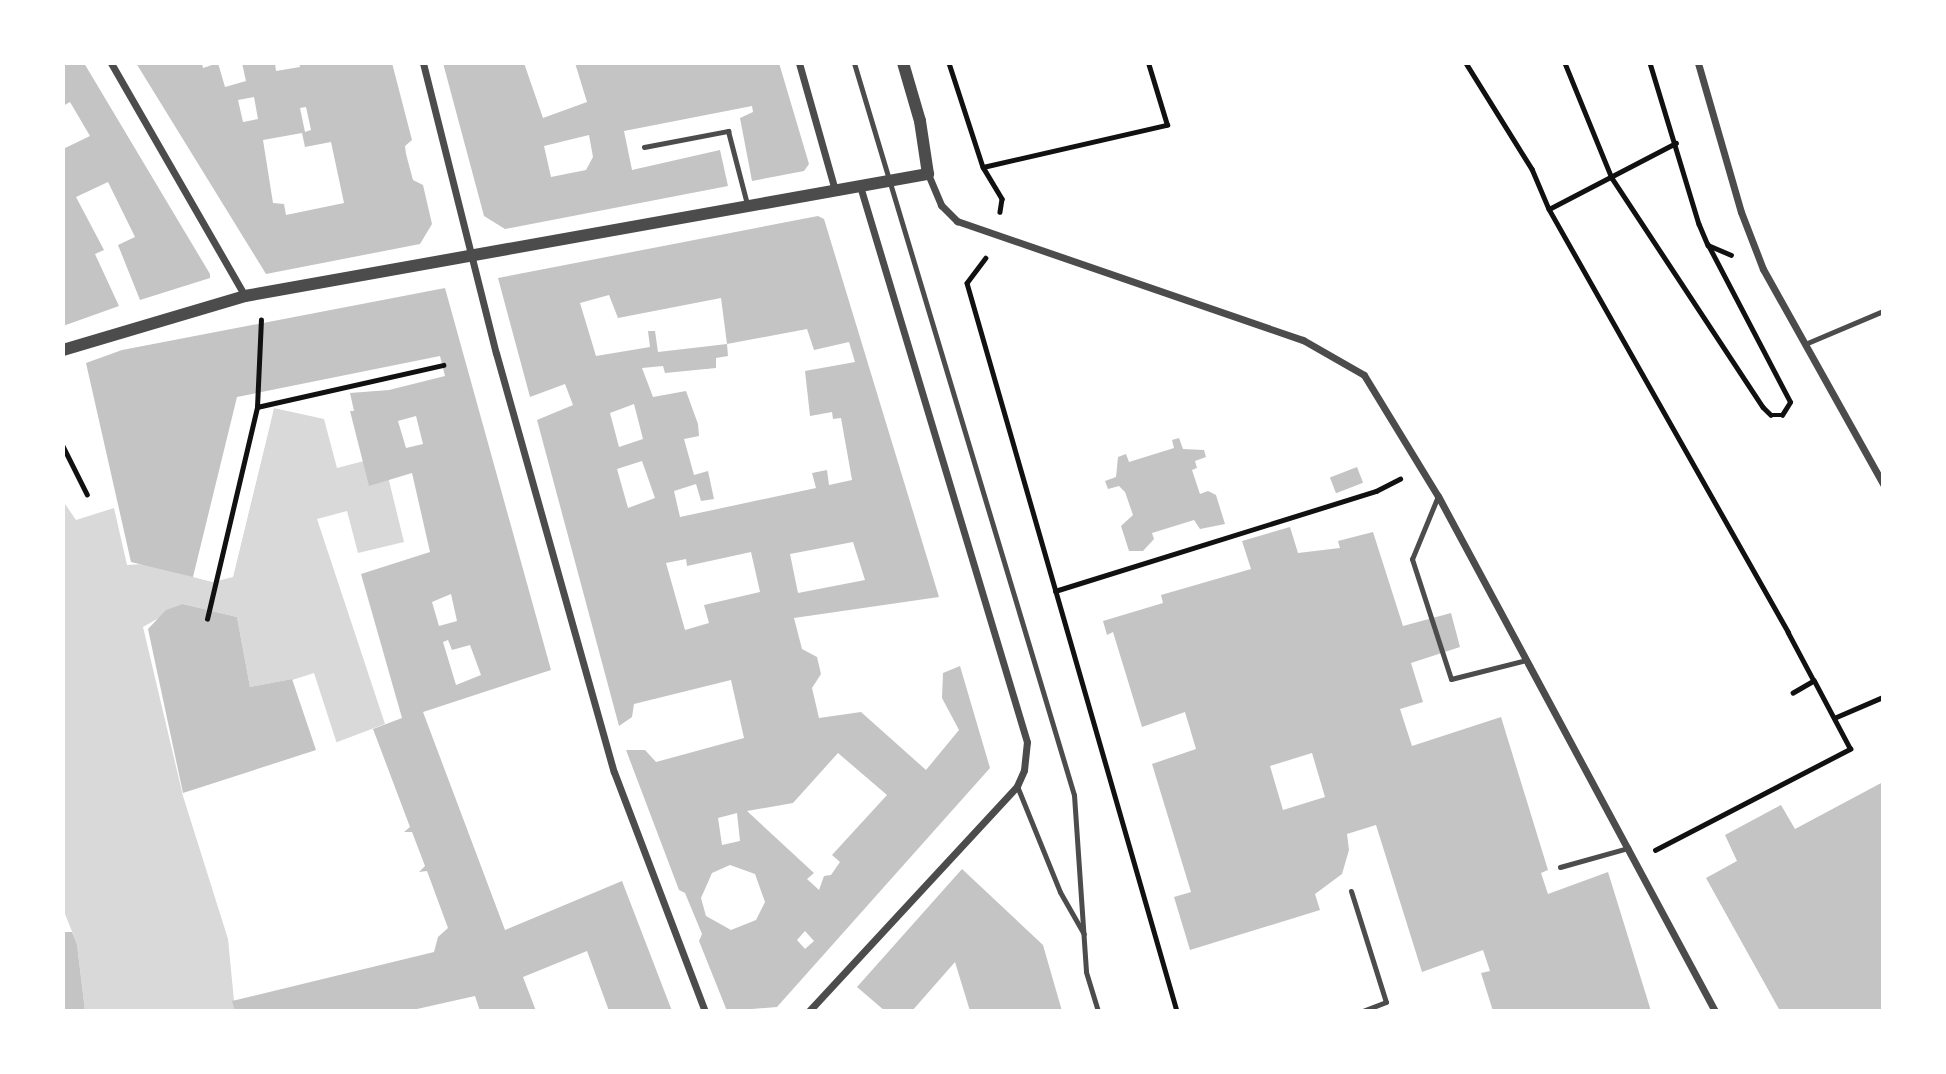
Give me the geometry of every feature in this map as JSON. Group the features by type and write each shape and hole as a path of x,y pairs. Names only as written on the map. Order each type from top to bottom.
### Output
{"street":[{"path":"111,63 251,295"},
{"path":"423,63 472,256 614,772 705,1011"},
{"path":"799,63 835,190"},
{"path":"903,63 920,121 928,174 941,205 957,221 1339,356 1378,391 1636,860 1715,1011"},
{"path":"1698,63 1741,212 1763,269 1883,484"},
{"path":"63,351 251,295 928,174"},
{"path":"809,1011 1017,786 1024,770 1027,742 860,186"}],"lane":[{"path":"854,63 1074,795 1086,936 1086,972 1098,1011"},
{"path":"644,147 728,131 747,206"},
{"path":"1805,344 1883,311"},
{"path":"1438,496 1412,559 1451,679 1526,660"},
{"path":"1017,786 1060,892 1086,936"},
{"path":"1560,867 1629,848"},
{"path":"1351,891 1386,1002 1362,1011"}],"path":[{"path":"949,63 983,167 1002,199 999,223"},
{"path":"983,167 1167,125 1148,63"},
{"path":"1466,63 1532,169 1549,209 1850,749 1636,860"},
{"path":"1565,63 1612,178 1763,407 1770,415 1782,415 1790,402 1708,245 1650,63"},
{"path":"1549,209 1676,143"},
{"path":"1708,245 1763,269"},
{"path":"986,258 967,283 1177,1011"},
{"path":"207,619 218,582 257,407 261,317 251,295"},
{"path":"257,407 443,365"},
{"path":"63,446 87,494"},
{"path":"1055,591 1376,491 1422,468"},
{"path":"1793,692 1814,681"},
{"path":"1834,718 1883,696"}],"shaded area":[{"path":"274,408 324,419 337,468 383,456 404,542 358,553 347,511 317,519 385,724 316,750 292,679 250,687 237,617 183,604 143,627 183,796 228,939 235,1011 85,1011 77,944 63,909 63,501 76,520 114,508 127,565 145,564 213,582 233,576"}],"pier":[{"path":"275,404 328,418 274,408 233,577 213,582 193,577 230,574"},
{"path":"314,673 337,743 315,750 292,680"}],"building":[{"path":"63,63 84,63 210,278 140,300 118,245 135,237 108,182 76,197 104,250 95,254 119,306 63,326 63,149 90,136 70,102 63,106"},
{"path":"136,63 202,63 203,68 218,63 225,87 246,81 242,63 275,63 276,71 300,67 299,63 392,63 412,140 405,146 406,154 413,180 423,185 432,224 420,244 266,274","holes":["254,97 258,119 243,122 238,100","306,107 311,130 305,132 300,108","302,133 305,147 331,142 344,203 286,215 284,204 273,203 263,140"]},
{"path":"443,63 524,63 543,118 587,102 575,63 779,63 809,164 804,171 752,181 740,118 753,112 752,106 624,131 632,170 720,150 728,186 505,229 484,216","holes":["589,135 593,157 586,170 551,177 544,146"]},
{"path":"818,216 824,219 939,597 794,618 802,649 817,657 821,674 812,688 819,718 861,712 926,770 959,730 942,698 943,673 960,666 990,768 777,1007 727,1011 699,941 702,934 685,893 679,890 626,750 645,750 656,762 744,738 731,680 634,704 632,717 619,726 537,420 573,405 565,384 530,397 498,278","holes":["609,295 618,318 721,298 727,344 658,352 655,331 648,331 650,347 596,356 580,303","807,329 814,350 849,342 855,362 805,371 810,416 832,412 833,419 841,418 852,480 829,485 827,470 812,473 816,488 680,517 674,491 696,484 701,501 714,499 708,471 694,475 684,439 699,436 698,424 686,391 653,397 642,368 663,366 665,373 716,368 716,358 728,356 727,344","634,404 643,439 619,447 610,413","642,461 655,498 628,508 617,469","853,542 865,580 798,593 790,554","751,552 760,592 704,605 709,623 685,630 666,563 686,559 687,566","838,753 887,795 832,855 840,862 831,875 824,876 819,890 807,879 814,873 747,811 793,803","737,813 740,841 722,845 718,818","730,865 755,874 765,902 756,920 731,930 706,916 701,898 712,873","805,931 814,941 805,949 797,940"]},
{"path":"445,288 551,670 423,712 505,930 622,881 672,1011 609,1011 587,951 523,977 536,1011 480,1011 475,996 408,1011 235,1011 232,1001 434,952 438,937 448,928 427,871 419,872 425,866 412,832 404,832 410,827 373,729 402,718 361,574 430,552 412,473 369,486 350,411 354,411 350,393 389,390 445,376 440,356 237,397 193,577 131,562 86,363 122,350","holes":["416,416 423,444 406,448 398,421","451,594 457,621 439,626 432,602","448,640 452,650 470,645 481,675 456,685 443,642"]},
{"path":"1179,438 1183,449 1204,450 1206,457 1195,461 1197,468 1192,470 1200,494 1208,491 1216,495 1225,524 1200,529 1194,520 1152,533 1154,539 1143,551 1129,551 1121,526 1133,515 1125,492 1119,486 1108,489 1105,481 1116,477 1118,457 1126,454 1129,462 1174,448 1172,440"},
{"path":"1357,467 1363,483 1336,493 1330,477"},
{"path":"1290,527 1298,553 1340,548 1338,541 1373,532 1403,626 1451,613 1460,647 1411,663 1423,702 1400,709 1412,746 1501,717 1548,870 1541,873 1548,894 1608,872 1651,1011 1493,1011 1481,973 1490,971 1483,950 1422,972 1376,825 1347,834 1349,850 1342,874 1315,894 1320,910 1190,950 1174,897 1191,892 1152,764 1196,749 1185,712 1142,727 1113,632 1107,635 1103,621 1163,603 1161,595 1251,569 1242,541","holes":["1312,753 1325,797 1283,810 1270,766"]},
{"path":"183,604 237,617 250,687 292,679 316,750 183,793 148,629 166,610"},
{"path":"1883,782 1883,1011 1780,1011 1706,878 1737,861 1725,835 1781,805 1795,829"},
{"path":"962,869 1043,945 1062,1011 970,1011 955,962 912,1011 885,1011 857,987"},
{"path":"63,932 72,932 77,944 85,1011 63,1011"}]}
